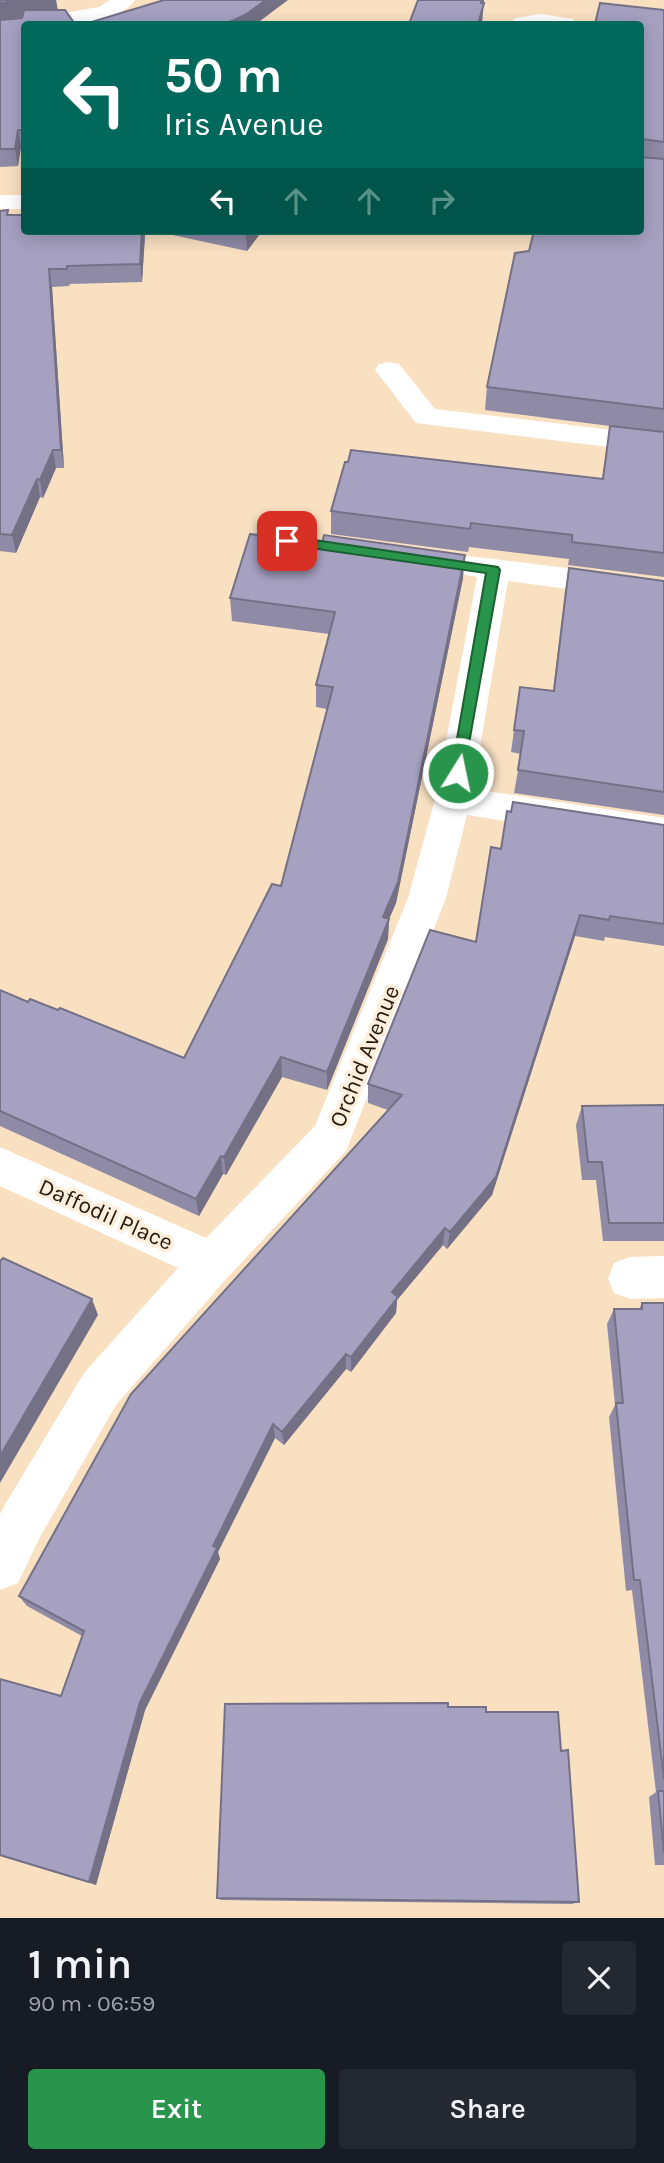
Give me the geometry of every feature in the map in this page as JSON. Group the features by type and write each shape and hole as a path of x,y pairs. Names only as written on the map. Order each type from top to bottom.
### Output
{"street":[{"path":"54,21 105,12 125,0"},
{"path":"525,21 553,21"},
{"path":"0,202 21,202"},
{"path":"389,370 426,417 664,445"},
{"path":"439,562 664,591"},
{"name":"Orchid Avenue","path":"0,1565 23,1520 100,1389 212,1262 331,1138 427,898 453,799 494,570"},
{"path":"453,799 664,832"},
{"name":"Daffodil Place","path":"0,1166 212,1262"}],"building":[{"path":"164,0 266,0 232,21 95,21"},
{"path":"418,0 482,0 481,3 484,3 479,21 410,21"},
{"path":"600,3 664,10 664,142 644,139 644,21 596,21"},
{"path":"24,10 65,10 73,21 21,21 21,130 18,130 15,149 0,149 0,20 22,18"},
{"path":"644,157 664,159 664,409 487,387 515,253 529,251 533,235 644,235"},
{"path":"8,210 7,215 21,215 21,235 142,235 140,264 49,269 61,450 53,450 12,535 0,534 0,211"},
{"path":"610,426 664,432 664,553 572,542 572,535 471,523 470,529 331,511 351,450 603,479"},
{"path":"250,534 322,543 324,535 465,555 398,882 383,917 389,919 327,1072 281,1057 224,1157 221,1156 196,1199 0,1111 0,990 28,1002 30,999 58,1010 60,1008 184,1058 272,884 281,886 333,687 316,685 335,612 230,598"},
{"path":"569,568 664,581 664,792 518,770 524,731 514,730 520,687 554,691"},
{"path":"513,802 664,825 664,924 610,916 609,920 580,915 496,1177 450,1232 445,1228 392,1292 398,1297 351,1357 346,1354 282,1432 273,1424 213,1546 217,1548 140,1702 89,1882 0,1855 0,1679 61,1696 84,1631 19,1596 131,1394 402,1095 368,1084 430,930 476,942 491,847 501,849 507,811 511,812"},
{"path":"664,1105 664,1223 609,1223 602,1162 588,1162 582,1106"},
{"path":"3,1258 92,1299 0,1456 0,1261"},
{"path":"642,1303 664,1303 664,1779 640,1580 634,1580 616,1403 623,1403 614,1309 642,1309"},
{"path":"448,1703 448,1707 486,1707 486,1712 558,1712 561,1751 568,1750 579,1902 217,1898 225,1704"},
{"path":"658,1791 664,1791 664,1853"}],"route":[{"path":"287,541 494,570 458,773"}]}
